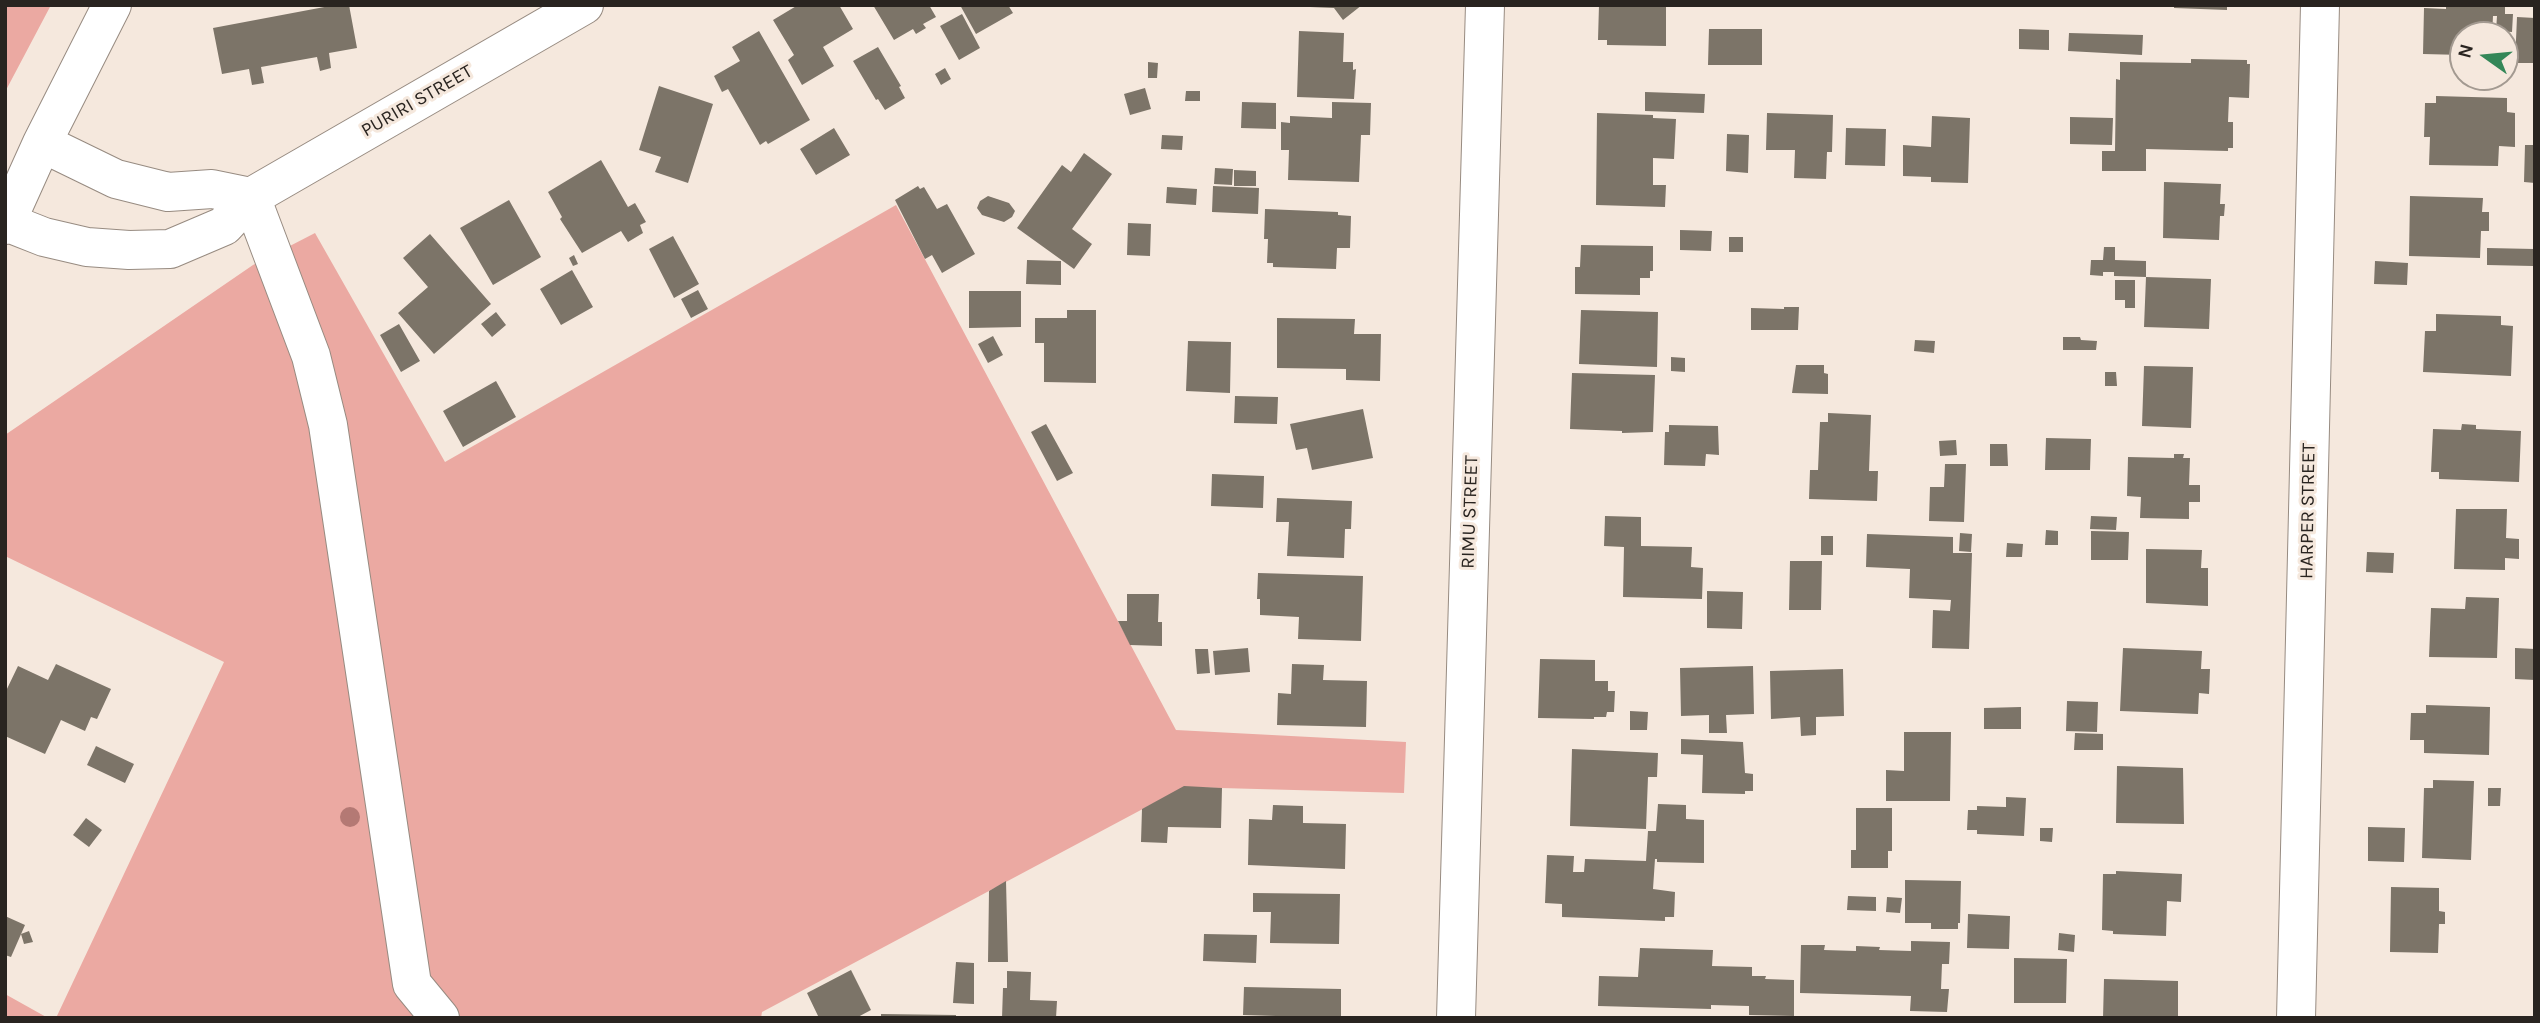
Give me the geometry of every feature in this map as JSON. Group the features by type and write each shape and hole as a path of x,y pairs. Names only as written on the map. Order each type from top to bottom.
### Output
{"street":[{"name":"PURIRI STREET","path":"112,5 42,143 6,223 44,237 87,247 129,250 170,248 224,226 251,197 584,5"},
{"name":"RIMU STREET","path":"1456,1018 1485,5"},
{"name":"HARPER STREET","path":"2296,1018 2320,5"},
{"path":"42,143 116,179 168,192 212,189 251,197 311,356 328,425 412,984 440,1018"}],"shaded area":[{"path":"5,5 51,5 5,92"},
{"path":"896,205 1176,730 1406,742 1404,793 1184,787 762,1012 761,1018 56,1018 224,662 5,556 5,435 253,265 315,233 445,462"},
{"path":"5,994 48,1018 5,1018"}],"building":[{"path":"335,5 349,5 357,48 329,53 331,68 320,71 317,57 261,67 264,83 252,85 249,69 222,74 213,28"},
{"path":"798,5 839,5 853,29 823,47 834,66 802,85 788,60 794,55 773,20"},
{"path":"873,5 929,5 936,17 923,24 926,28 916,34 913,29 894,40"},
{"path":"960,5 1008,5 1013,13 976,34"},
{"path":"1310,5 1362,5 1343,20 1334,8"},
{"path":"1599,5 1666,5 1666,46 1607,45 1607,40 1598,40"},
{"path":"2174,5 2227,5 2227,10 2174,8"},
{"path":"2446,5 2505,5 2505,14 2513,14 2513,21 2497,21 2497,16 2493,16 2493,21 2449,21 2449,55 2423,54 2424,8 2446,9"},
{"path":"962,14 980,48 959,60 940,26"},
{"path":"2517,17 2535,18 2535,63 2519,63 2519,21"},
{"path":"1709,29 1762,29 1762,65 1708,65"},
{"path":"2019,29 2049,30 2049,50 2019,49"},
{"path":"759,31 810,120 768,144 766,141 760,145 728,89 722,92 714,76 740,61 732,47"},
{"path":"1299,31 1344,33 1343,62 1353,62 1353,70 1356,69 1354,99 1297,97"},
{"path":"2069,33 2143,35 2142,55 2068,51"},
{"path":"878,47 905,98 885,110 853,61"},
{"path":"2191,59 2247,60 2247,64 2250,64 2249,98 2229,97 2228,122 2233,122 2233,148 2228,148 2228,151 2146,149 2146,171 2102,171 2102,151 2115,151 2116,79 2120,80 2120,62 2191,63"},
{"path":"1148,62 1158,63 1157,78 1148,78"},
{"path":"945,68 951,79 941,85 935,74"},
{"path":"659,86 713,104 688,183 655,172 661,157 639,150"},
{"path":"1145,88 1151,109 1130,115 1124,94"},
{"path":"1186,91 1200,91 1200,101 1185,101"},
{"path":"1645,92 1705,94 1704,113 1645,111"},
{"path":"2436,96 2507,98 2507,112 2515,113 2515,147 2499,146 2498,166 2429,165 2430,137 2424,137 2425,103 2436,103"},
{"path":"1242,102 1276,103 1276,129 1241,128"},
{"path":"1332,102 1371,103 1370,135 1361,135 1359,182 1288,180 1289,150 1281,150 1281,122 1290,123 1290,116 1332,118"},
{"path":"1597,113 1653,115 1653,118 1676,119 1674,159 1653,158 1653,185 1666,185 1665,207 1596,205"},
{"path":"1767,113 1833,115 1832,152 1827,152 1826,179 1794,178 1795,150 1766,150"},
{"path":"1932,116 1970,118 1968,183 1931,182 1931,177 1903,176 1903,145 1931,147"},
{"path":"2070,117 2113,118 2112,145 2070,144"},
{"path":"834,128 850,155 816,175 800,149"},
{"path":"1846,128 1886,129 1885,166 1845,165"},
{"path":"1727,134 1749,135 1748,173 1726,171"},
{"path":"1162,135 1183,136 1182,150 1161,149"},
{"path":"2525,145 2535,145 2535,183 2524,182"},
{"path":"1084,153 1112,174 1072,229 1092,244 1074,269 1017,228 1062,165 1071,172"},
{"path":"601,160 628,207 635,203 646,222 640,225 643,233 628,242 621,231 582,253 560,219 562,217 548,192"},
{"path":"1215,168 1233,169 1232,185 1214,184"},
{"path":"1234,170 1256,171 1256,186 1234,186"},
{"path":"2164,182 2221,184 2220,204 2225,204 2224,216 2220,216 2219,240 2163,238"},
{"path":"918,186 920,189 924,187 937,209 947,204 975,254 942,273 932,255 925,259 895,200"},
{"path":"1213,186 1259,188 1258,214 1212,212"},
{"path":"1167,187 1197,189 1196,205 1166,203"},
{"path":"988,196 1009,203 1015,211 1012,217 1004,222 982,215 977,208 980,201"},
{"path":"2410,196 2483,198 2482,212 2489,212 2489,231 2481,231 2480,258 2409,256"},
{"path":"509,200 541,257 493,285 460,228"},
{"path":"1265,209 1338,212 1338,215 1351,216 1350,248 1337,248 1336,269 1273,267 1273,263 1267,263 1268,239 1264,239"},
{"path":"1128,223 1151,224 1150,256 1127,255"},
{"path":"1680,230 1712,231 1711,251 1680,250"},
{"path":"430,234 491,304 434,354 398,313 428,287 403,258"},
{"path":"673,236 699,284 674,298 649,249"},
{"path":"1729,237 1743,237 1743,252 1729,252"},
{"path":"1581,245 1653,246 1653,271 1650,271 1650,278 1640,278 1640,295 1575,294 1575,267 1580,267"},
{"path":"2104,247 2115,247 2115,260 2146,261 2146,277 2114,276 2114,272 2103,272 2103,276 2090,275 2091,260 2103,260"},
{"path":"2487,248 2534,249 2533,266 2487,265"},
{"path":"574,255 578,264 573,266 569,258"},
{"path":"1027,260 1061,261 1061,285 1026,284"},
{"path":"2375,261 2408,263 2407,285 2374,284"},
{"path":"572,270 593,307 561,325 540,289"},
{"path":"2146,277 2211,279 2209,329 2144,327"},
{"path":"2115,280 2135,280 2135,308 2125,308 2125,300 2115,300"},
{"path":"698,290 708,309 691,318 681,299"},
{"path":"969,291 1021,291 1021,327 969,328"},
{"path":"1799,307 1798,330 1751,330 1751,308"},
{"path":"1067,310 1096,310 1096,383 1044,382 1044,343 1035,343 1035,318 1067,318"},
{"path":"1581,310 1658,312 1657,367 1579,364"},
{"path":"496,312 506,325 492,337 481,324"},
{"path":"2436,314 2501,316 2501,325 2513,326 2511,376 2423,372 2425,331 2436,331"},
{"path":"1277,318 1355,319 1354,334 1381,334 1380,381 1346,380 1346,369 1277,368"},
{"path":"399,324 420,361 401,372 380,335"},
{"path":"993,336 1003,355 988,363 978,344"},
{"path":"2063,337 2097,341 2096,350 2063,350"},
{"path":"1915,340 1935,341 1934,353 1914,351"},
{"path":"1188,341 1231,342 1230,393 1186,391"},
{"path":"1671,357 1685,358 1685,372 1671,371"},
{"path":"1796,365 1824,365 1824,373 1828,374 1828,394 1792,393"},
{"path":"2144,366 2193,367 2191,428 2142,426"},
{"path":"2105,372 2116,372 2117,386 2105,386"},
{"path":"1572,373 1655,375 1653,432 1622,433 1570,429"},
{"path":"496,381 516,417 463,447 443,411"},
{"path":"1235,396 1278,397 1277,424 1234,423"},
{"path":"1363,409 1373,458 1312,470 1307,448 1296,450 1290,424"},
{"path":"1828,413 1871,415 1869,471 1878,471 1877,501 1809,499 1810,470 1818,470 1820,422 1828,422"},
{"path":"1046,424 1073,473 1057,481 1031,432"},
{"path":"2462,424 2476,425 2476,429 2521,431 2519,482 2439,479 2439,472 2431,472 2433,429 2461,430"},
{"path":"1669,425 1718,426 1719,455 1706,454 1705,466 1664,465 1665,432 1669,432"},
{"path":"2046,438 2091,439 2090,470 2045,470"},
{"path":"1956,440 1957,455 1940,456 1939,441"},
{"path":"1990,444 2007,444 2008,466 1990,466"},
{"path":"2174,454 2184,454 2183,458 2190,458 2189,485 2200,485 2200,502 2189,502 2189,519 2140,518 2141,497 2127,496 2128,457 2174,458"},
{"path":"1945,464 1966,464 1964,522 1929,521 1930,487 1944,487"},
{"path":"1212,474 1264,476 1263,508 1211,506"},
{"path":"1277,498 1352,501 1351,529 1345,529 1344,558 1287,556 1289,522 1276,522"},
{"path":"2456,509 2507,509 2506,538 2519,539 2519,559 2505,558 2505,570 2454,569"},
{"path":"1605,516 1641,517 1641,546 1692,547 1691,567 1703,568 1702,599 1623,597 1624,547 1604,546"},
{"path":"2091,516 2117,517 2116,530 2090,529"},
{"path":"2046,530 2058,531 2058,545 2045,545"},
{"path":"2091,531 2129,532 2128,560 2091,560"},
{"path":"1960,533 1972,534 1971,552 1959,551"},
{"path":"1867,534 1953,537 1953,553 1972,553 1969,649 1932,648 1933,610 1950,611 1951,600 1909,598 1910,569 1866,567"},
{"path":"1821,536 1833,536 1833,555 1821,555"},
{"path":"2007,543 2023,544 2022,557 2006,557"},
{"path":"2146,549 2202,550 2201,568 2208,568 2208,606 2146,603"},
{"path":"2367,552 2394,553 2393,573 2366,572"},
{"path":"1790,561 1822,561 1821,610 1789,610"},
{"path":"1258,573 1363,576 1361,641 1298,639 1299,617 1260,615 1260,599 1257,599"},
{"path":"1707,591 1743,592 1742,629 1707,628"},
{"path":"1127,594 1159,594 1158,622 1162,622 1162,646 1130,645 1118,621 1127,621"},
{"path":"2466,597 2499,598 2497,658 2429,657 2431,608 2465,609"},
{"path":"1248,648 1250,672 1215,675 1213,651"},
{"path":"2123,648 2202,651 2201,669 2210,669 2209,694 2199,693 2198,714 2120,711"},
{"path":"2515,648 2535,649 2535,680 2515,679"},
{"path":"1195,649 1208,649 1210,673 1197,674"},
{"path":"1540,659 1595,660 1595,681 1608,681 1608,691 1615,691 1614,712 1607,712 1606,717 1594,719 1538,718"},
{"path":"56,664 111,689 97,719 91,717 85,731 61,720 45,754 5,736 5,693 18,666 48,680"},
{"path":"1292,664 1324,665 1323,680 1367,681 1366,727 1277,725 1278,693 1291,694"},
{"path":"1753,666 1754,714 1726,715 1727,733 1709,733 1709,715 1681,716 1680,668"},
{"path":"1843,669 1844,716 1816,717 1816,735 1801,736 1800,717 1771,719 1770,671"},
{"path":"2067,701 2098,702 2097,732 2066,731"},
{"path":"2426,705 2490,707 2489,755 2424,753 2424,740 2410,740 2411,713 2426,713"},
{"path":"2021,707 2021,729 1984,729 1984,708"},
{"path":"1630,711 1648,712 1647,730 1630,730"},
{"path":"1904,732 1951,732 1950,801 1886,801 1886,770 1904,771"},
{"path":"2075,733 2103,734 2103,750 2074,750"},
{"path":"1681,739 1743,742 1745,773 1753,774 1753,791 1745,791 1745,794 1702,793 1703,755 1681,754"},
{"path":"96,746 134,764 125,783 87,765"},
{"path":"1572,749 1658,753 1657,777 1648,777 1646,829 1570,826"},
{"path":"2117,766 2183,768 2184,824 2116,823"},
{"path":"2433,780 2474,781 2471,860 2422,858 2424,788 2433,788"},
{"path":"1184,786 1222,788 1221,828 1168,827 1167,843 1141,842 1142,809"},
{"path":"2488,788 2501,788 2500,806 2488,806"},
{"path":"2006,797 2026,798 2024,836 1977,834 1977,830 1967,830 1968,810 1977,810 1977,806 2006,807"},
{"path":"1658,804 1686,805 1686,819 1704,820 1704,863 1657,862 1655,859 1653,889 1675,892 1674,917 1665,917 1665,921 1562,917 1562,904 1545,903 1547,855 1574,856 1573,872 1584,872 1585,859 1646,861 1648,831 1656,831"},
{"path":"1273,805 1303,806 1303,823 1346,824 1345,869 1248,865 1249,819 1272,820"},
{"path":"1856,808 1892,808 1892,851 1888,851 1888,868 1851,868 1851,850 1856,850"},
{"path":"86,818 102,830 89,847 73,835"},
{"path":"2368,827 2405,828 2404,862 2368,861"},
{"path":"2040,828 2053,828 2052,842 2040,841"},
{"path":"2116,871 2182,874 2181,902 2167,901 2166,936 2113,934 2113,931 2102,930 2103,874 2116,874"},
{"path":"1905,880 1961,881 1958,929 1931,929 1931,923 1905,923"},
{"path":"1006,881 1008,962 988,962 989,891"},
{"path":"2391,887 2439,888 2439,911 2445,912 2445,924 2439,924 2438,953 2390,952"},
{"path":"1253,893 1340,894 1339,944 1270,943 1271,912 1253,912"},
{"path":"1848,896 1876,897 1876,911 1847,910"},
{"path":"1887,897 1902,898 1900,913 1886,912"},
{"path":"1968,914 2010,916 2009,949 1967,948"},
{"path":"5,916 25,925 11,957 5,955"},
{"path":"29,931 33,942 24,944 21,934"},
{"path":"2059,933 2075,935 2074,952 2058,950"},
{"path":"1204,934 1257,935 1256,963 1203,961"},
{"path":"1911,941 1950,942 1949,964 1942,964 1941,989 1949,989 1947,1012 1910,1011 1911,996 1800,993 1801,945 1825,945 1824,950 1856,951 1856,946 1911,951"},
{"path":"1640,948 1713,950 1712,966 1752,967 1752,976 1794,980 1794,1016 1749,1015 1749,1006 1711,1005 1711,1009 1598,1006 1599,976 1638,977"},
{"path":"2014,958 2067,959 2066,1003 2014,1003"},
{"path":"956,962 974,963 974,1004 953,1003"},
{"path":"851,970 871,1010 856,1018 819,1018 807,993"},
{"path":"1007,971 1031,972 1030,1000 1057,1001 1056,1018 1002,1018 1003,988 1007,988"},
{"path":"2104,979 2178,981 2178,1018 2103,1018"},
{"path":"1244,987 1341,989 1341,1018 1243,1015"},
{"path":"881,1014 956,1015 956,1018 881,1018"}]}
